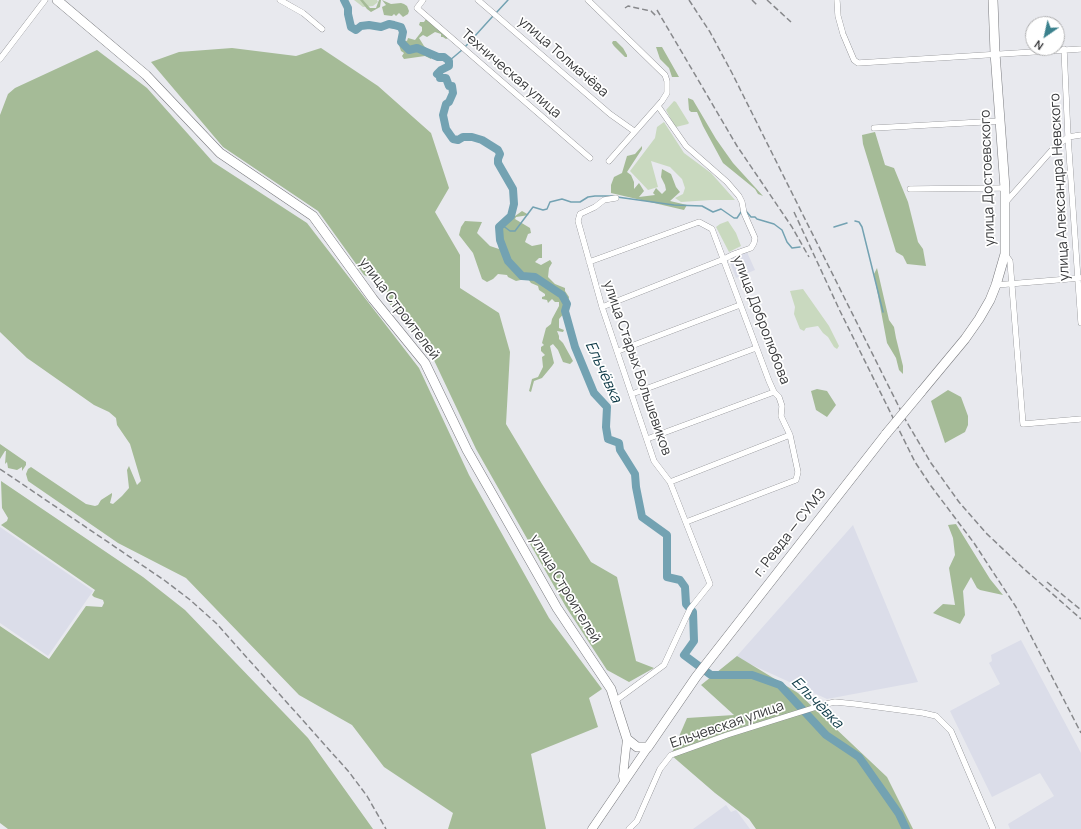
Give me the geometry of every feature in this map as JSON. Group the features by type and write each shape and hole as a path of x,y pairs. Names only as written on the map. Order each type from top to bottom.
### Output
{"main road":[{"name":"улица Строителей","path":"57,0 146,75 220,154 313,216 373,299 425,364 468,450 557,608 611,689 627,739"},
{"name":"улица Достоевского","path":"993,0 995,53 1005,188 1005,254"},
{"name":"г. Ревда — СУМЗ","path":"648,748 701,670 886,434 965,339 982,313 996,286 1005,254"},
{"path":"627,739 637,747 648,748"}],"street":[{"path":"0,59 45,0"},
{"path":"280,0 303,13 322,29"},
{"name":"Техническая улица","path":"423,0 417,8 590,158"},
{"name":"улица Толмачёва","path":"478,0 610,114 634,131"},
{"path":"588,0 666,75 667,93 658,106 634,131 609,161"},
{"path":"838,0 838,16 843,34 854,60 858,63 1025,51"},
{"path":"1065,49 1081,49"},
{"name":"улица Александра Невского","path":"1064,56 1068,137 1078,226 1081,323"},
{"path":"602,307 751,248 754,243 754,235 744,213 740,199 728,182 686,146 658,106"},
{"path":"874,128 1001,121"},
{"path":"1005,203 1052,150 1068,137 1081,135"},
{"path":"910,189 1005,188"},
{"name":"улица Старых Большевиков","path":"615,701 664,665 690,609 710,584 670,482 654,460 602,307 578,221 580,214 595,207 604,200 616,198"},
{"name":"улица Добролюбова","path":"589,262 699,222 712,229 756,348 774,392 779,397 782,406 781,416 790,435 798,472 796,480 686,522"},
{"name":"улица Достоевского","path":"1005,254 1010,261 1023,424 1081,419"},
{"path":"996,286 1079,279"},
{"path":"618,351 740,305"},
{"path":"632,394 756,348"},
{"path":"647,439 774,392"},
{"path":"670,482 790,435"},
{"name":"Ельчевская улица","path":"629,829 637,821 660,769 671,755 835,702 936,716 950,731 993,829"},
{"name":"улица Строителей","path":"624,782 623,776 627,739"},
{"name":"г. Ревда — СУМЗ","path":"592,829 648,748"}],"shaded area":[{"path":"747,252 755,270 736,278 729,260"},
{"path":"853,525 918,682 827,699 741,660 737,656"},
{"path":"0,527 93,591 48,656 0,623"},
{"path":"1021,640 1081,753 1081,829 1010,829 1008,824 1054,796 1040,773 992,797 950,711 1000,684 989,663 992,661 991,655"},
{"path":"726,805 731,812 736,810 750,829 693,829"}],"green space":[{"path":"354,0 377,0 378,2 373,6 363,7"},
{"path":"360,0 363,0 370,8 376,8 379,0 381,0 380,7 371,12"},
{"path":"382,0 391,4 404,4 407,6 409,11 408,14 403,17 399,13 396,16 394,14 392,16 384,15 382,7 386,5"},
{"path":"426,19 448,38 446,39 441,37 441,34 435,32 427,37 423,35 419,38 424,46 431,52 430,55 428,55 431,59 425,56 404,59 402,56 404,53 401,51 399,45 400,41 407,41 408,38 415,40 422,31 422,27 419,25 420,22 424,22"},
{"path":"613,41 616,41 623,48 627,57 625,57 614,46 612,43"},
{"path":"656,47 662,47 679,77 672,77 669,68 660,59"},
{"path":"232,48 296,56 321,48 378,86 431,133 449,188 435,212 460,255 460,288 499,313 510,352 506,424 591,562 617,577 636,661 654,668 629,682 607,670 566,607 476,449 432,356 388,302 386,285 364,275 318,211 223,147 151,62 179,52"},
{"path":"97,50 147,88 213,162 307,223 419,368 469,475 549,618 602,689 589,698 598,727 531,754 546,829 448,829 453,813 384,767 352,725 299,695 186,578 118,543 28,481 26,474 28,469 31,467 86,504 95,506 112,493 110,503 113,504 129,488 127,470 129,466 137,485 141,481 130,444 117,425 116,418 109,412 94,405 27,358 0,332 0,115 8,94 15,88"},
{"path":"688,98 693,100 716,139 733,163 763,196 758,194 755,189 723,163 697,112 691,112 689,110"},
{"path":"674,101 689,123 688,124 676,127 674,125 666,110"},
{"path":"664,122 684,153 711,173 735,200 681,202 675,198 683,194 685,188 682,179 670,167 651,161 658,187 648,190 630,171 655,138 657,127"},
{"path":"875,132 885,165 894,168 908,202 918,242 923,249 926,266 907,264 903,256 896,252 863,144 862,135"},
{"path":"642,146 642,149 627,172 631,175 634,182 634,189 639,183 644,191 639,197 655,195 653,193 656,188 662,194 666,190 661,177 662,169 671,174 676,187 680,192 670,201 687,205 684,210 611,193 611,185 614,177 622,173 627,156 635,154"},
{"path":"522,211 529,215 516,217 515,219 530,228 531,233 528,234 525,242 532,246 542,244 542,258 539,258 535,262 541,265 550,260 552,263 549,268 548,277 555,284 565,288 565,291 569,297 567,310 559,319 559,328 564,330 563,332 557,331 559,339 563,343 573,361 570,364 563,362 558,350 553,344 550,346 554,363 542,378 534,381 531,392 529,391 532,379 538,377 543,367 542,357 545,355 541,351 541,347 544,345 542,343 546,328 551,324 559,306 559,302 555,302 552,299 548,303 547,300 542,299 545,294 539,290 538,286 531,283 528,279 516,281 507,275 498,274 487,282 482,279 473,253 459,235 461,227 465,221 482,222 477,233 490,246 499,249 496,230"},
{"path":"728,221 736,233 741,246 729,252 716,227"},
{"path":"877,268 889,320 894,327 903,366 903,374 899,370 896,358 887,343 874,274"},
{"path":"803,289 829,326 839,346 837,349 818,326 806,328 804,331 800,329 794,314 795,307 790,291"},
{"path":"817,389 827,391 836,405 827,417 816,410 811,391"},
{"path":"948,390 961,397 968,416 968,425 965,432 945,443 931,401"},
{"path":"0,444 26,462 26,465 22,471 22,467 17,470 8,468 7,462 5,464 6,451 0,459"},
{"path":"1,481 143,577 185,610 308,738 373,829 8,829 0,823 0,626 49,659 86,606 102,607 104,603 103,600 92,595 95,590 1,525 7,521 8,518 2,508"},
{"path":"956,524 990,579 1003,595 980,590 977,588 971,577 963,591 965,615 960,624 933,613 943,604 955,605 949,568 955,555 953,538 948,525"},
{"path":"737,656 798,693 887,777 913,829 756,829 749,819 715,793 671,755 687,718 734,715 701,685"}],"waterway":[{"name":"Ельчёвка","path":"344,0 348,8 351,27 356,30 361,26 369,25 381,27 389,24 401,27 403,32 401,42 409,50 417,48 438,57 444,57 449,61 449,66 437,74 440,78 446,78 449,86 452,86 453,93 449,102 446,104 443,115 446,129 453,139 458,140 463,137 472,137 482,140 498,150 500,154 498,163 513,189 514,204 511,216 499,227 500,240 508,261 522,276 535,277 562,295 567,304 565,311 575,347 594,393 607,407 606,427 608,439 619,443 620,450 635,474 642,517 667,535 667,577 680,580 685,587 686,604 693,612 694,641 684,655 711,675 752,675 780,685 826,735 859,757 899,814 906,829"},
{"path":"496,13 508,0"},
{"path":"465,47 493,16"},
{"path":"449,61 462,50"},
{"path":"502,225 510,231 515,231 533,207 543,210 547,209 550,202 562,199 571,202 580,202 588,197 613,196"},
{"path":"617,197 674,205 702,206 713,212 721,209 734,218 737,218 741,212"},
{"path":"746,211 751,217 774,224 782,230 787,242 792,248 800,247"},
{"path":"855,221 859,222 862,227 883,312"},
{"path":"834,227 847,223"}],"railway":[{"path":"689,0 710,32 732,73 905,419 931,463 959,502 986,533 1081,619"},
{"path":"752,0 757,5"},
{"path":"767,0 791,22"},
{"path":"625,8 628,6 651,11 657,17"},
{"path":"657,10 737,146 792,227 809,257"},
{"path":"794,212 840,311 915,462 974,543 1016,607 1081,733"},
{"path":"0,469 164,580 189,599 216,623 349,772 367,796 386,829"},
{"path":"1047,582 1081,610"}]}
